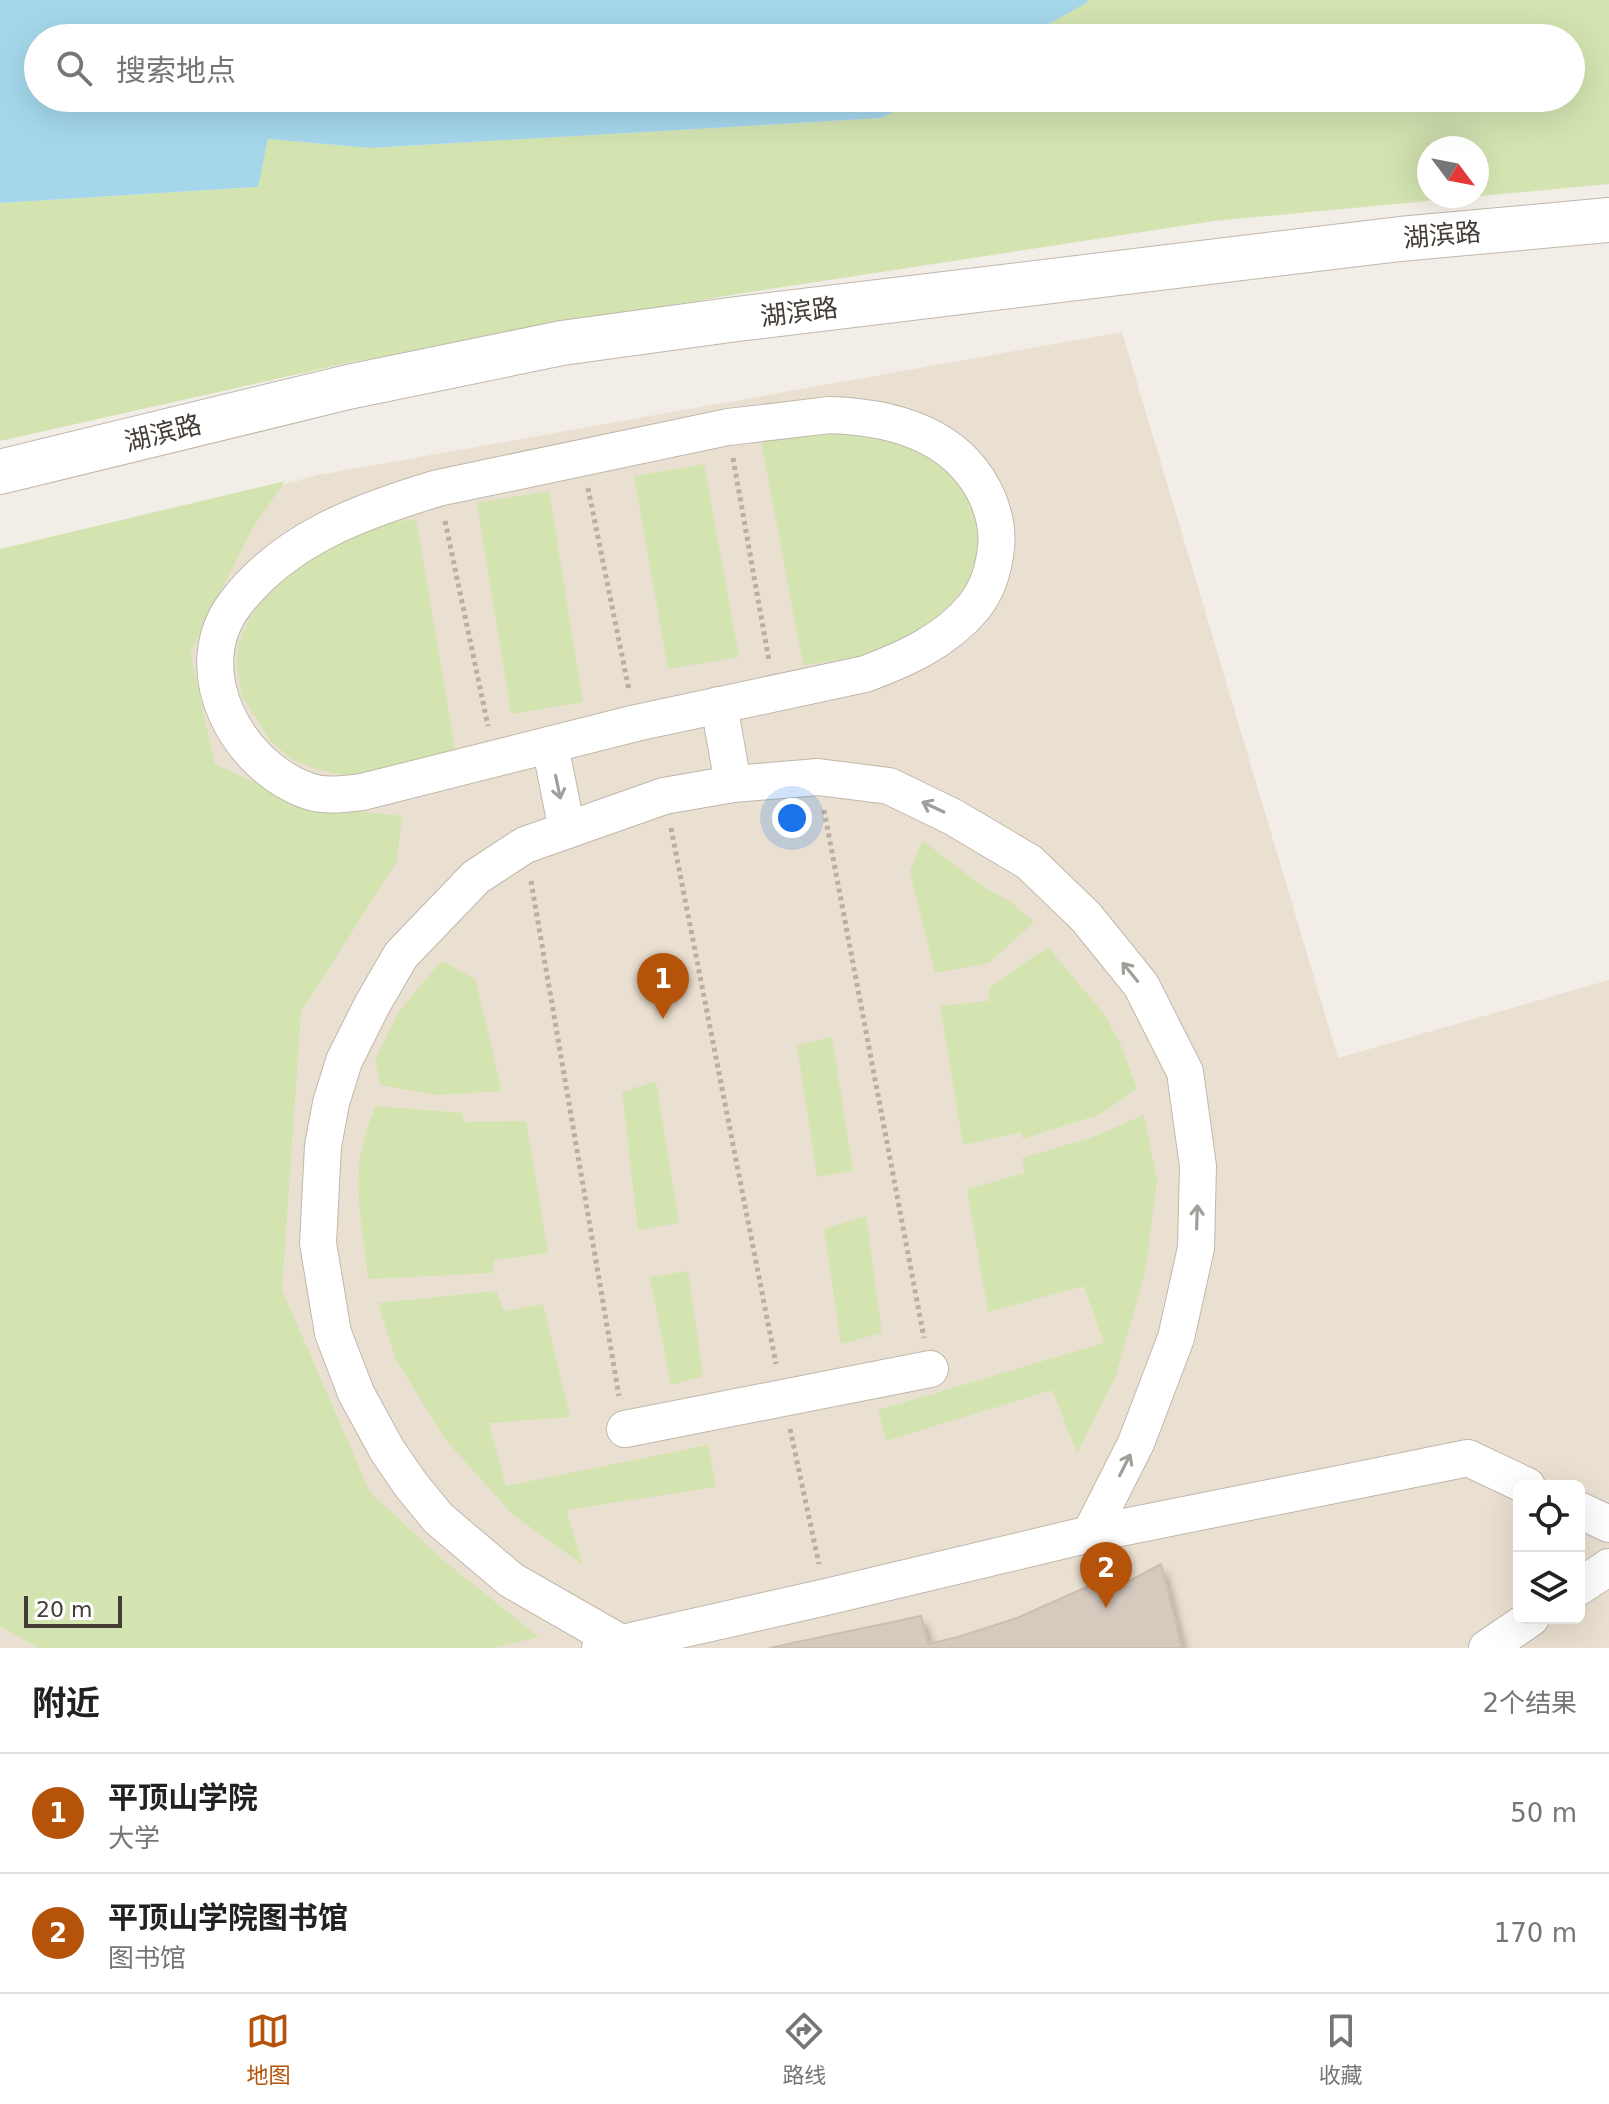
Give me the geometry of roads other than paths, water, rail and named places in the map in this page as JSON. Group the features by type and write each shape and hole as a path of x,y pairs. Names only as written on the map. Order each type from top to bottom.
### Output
{"street":[{"name":"湖滨路","path":"0,472 348,387 562,343 1385,241 1609,220"},
{"path":"830,415 864,416 918,431 962,460 982,486 992,510 997,535 995,565 974,607 932,644 899,661 865,674 719,705 362,792 334,795 309,792 273,774 242,742 219,696 215,653 233,606 279,559 330,527 397,500 438,488 728,427 830,415"},
{"path":"719,705 733,784"},
{"path":"550,745 567,830"},
{"path":"1090,1534 1136,1443 1176,1338 1196,1248 1198,1166 1185,1072 1141,985 1086,917 1029,862 953,817 889,786 818,777 733,784 664,796 525,845 476,877 401,955 344,1061 331,1103 323,1146 318,1243 333,1333 356,1393 387,1450 438,1518 511,1580 610,1646 1090,1534 1468,1458 1514,1480"},
{"path":"625,1429 930,1369"},
{"path":"1585,1513 1609,1524"},
{"path":"1585,1583 1609,1567"},
{"path":"1487,1648 1522,1624"}],"water":[{"path":"0,0 1088,2 1049,24 24,24 24,112 893,112 882,118 370,148 268,139 258,187 0,203"}],"place":[{"name":"平顶山学院","path":"663,1019"},
{"name":"平顶山学院图书馆","path":"1106,1608"}]}
